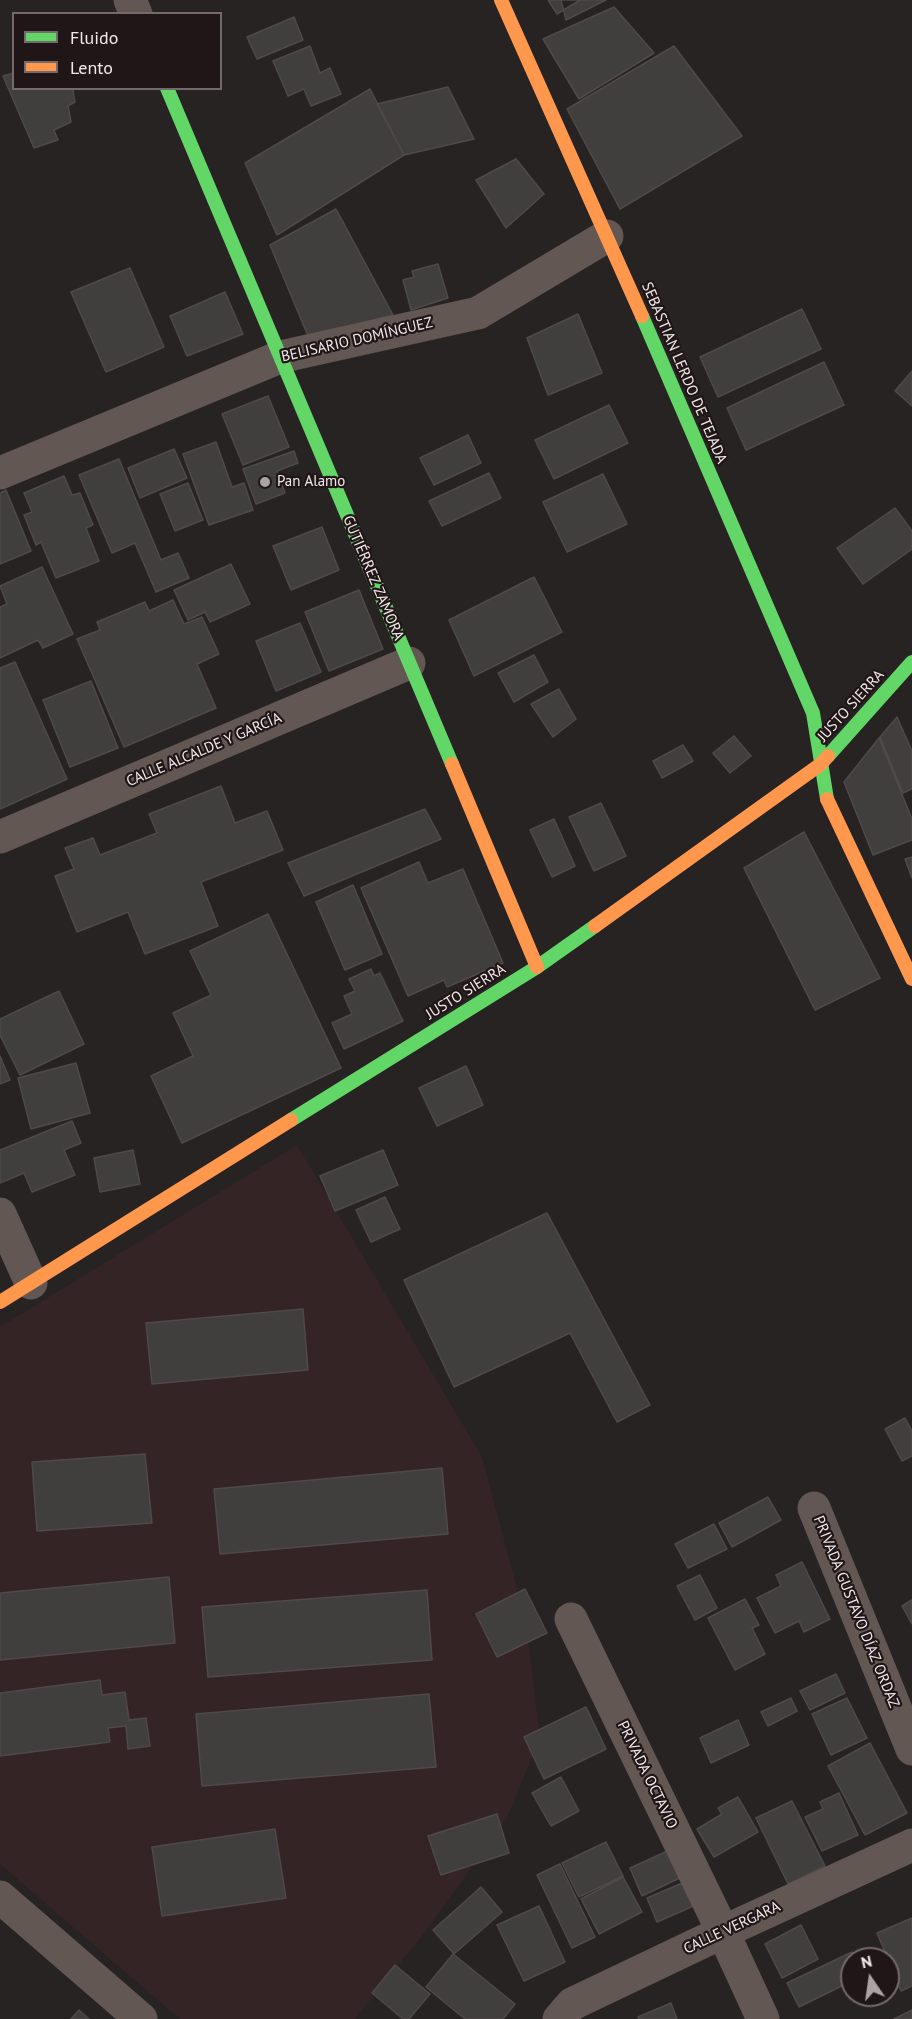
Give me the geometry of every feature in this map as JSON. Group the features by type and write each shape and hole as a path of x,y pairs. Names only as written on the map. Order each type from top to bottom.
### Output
{"street":[{"name":"SEBASTIAN LERDO DE TEJADA","path":"501,0 607,236 813,712 828,803 912,978"},
{"name":"GUTIÉRREZ ZAMORA","path":"168,90 537,967"},
{"name":"BELISARIO DOMÍNGUEZ","path":"0,473 280,357 478,313 607,236"},
{"name":"JUSTO SIERRA","path":"0,1302 537,967 821,764 912,662"},
{"name":"CALLE ALCALDE Y GARCÍA","path":"0,837 409,663"},
{"path":"0,1214 31,1283"},
{"name":"PRIVADA GUSTAVO DÍAZ ORDAZ","path":"814,1508 912,1749"},
{"name":"PRIVADA OCTAVIO","path":"571,1619 763,2019"},
{"name":"CALLE VERGARA","path":"559,2019 572,2004 912,1845"},
{"path":"0,1897 141,2019"}],"shaded area":[{"path":"297,1145 482,1457 526,1622 540,1738 506,1820 425,1932 355,2019 180,2019 0,1864 0,1327"}],"building":[{"path":"548,0 580,0 557,14"},
{"path":"561,0 606,0 566,20"},
{"path":"614,7 654,53 579,99 543,39"},
{"path":"294,17 303,40 257,59 247,37"},
{"path":"310,46 320,73 330,68 341,94 311,106 304,89 288,96 273,61"},
{"path":"674,46 742,136 620,209 567,109"},
{"path":"12,74 12,90 74,90 75,102 68,106 71,122 54,130 58,140 34,148 3,76"},
{"path":"448,87 474,139 404,155 377,104"},
{"path":"370,89 404,155 277,235 245,163"},
{"path":"516,159 544,194 506,228 476,180"},
{"path":"336,209 393,315 308,336 270,245"},
{"path":"438,264 448,298 411,310 403,280 414,277 412,271"},
{"path":"130,268 164,347 106,372 71,292"},
{"path":"225,292 243,334 187,356 170,316"},
{"path":"802,309 821,349 718,397 700,357"},
{"path":"578,314 602,373 548,395 527,338"},
{"path":"824,362 844,405 746,450 727,408"},
{"path":"912,371 912,406 895,391"},
{"path":"268,396 289,447 243,465 222,414"},
{"path":"609,405 628,443 554,479 535,440"},
{"path":"468,435 481,463 434,485 420,458"},
{"path":"216,442 232,487 244,483 253,510 209,525 183,454"},
{"path":"174,449 187,478 140,498 128,468"},
{"name":"Pan Alamo","path":"294,451 298,463 277,471 285,493 256,504 243,469"},
{"path":"119,459 161,560 178,553 189,578 156,592 135,543 112,553 79,475"},
{"path":"489,473 501,498 442,526 429,501"},
{"path":"603,474 627,524 567,552 543,502"},
{"path":"64,476 72,495 80,493 93,525 86,528 99,561 56,578 41,542 36,545 24,515 32,512 24,493"},
{"path":"188,483 203,520 175,531 160,494"},
{"path":"6,490 31,551 0,564 0,493"},
{"path":"895,508 912,531 912,549 863,584 837,548"},
{"path":"322,527 339,570 291,590 273,546"},
{"path":"231,564 250,604 210,622 205,612 188,620 174,590"},
{"path":"42,567 73,634 43,648 38,640 0,658 0,607 7,604 0,586"},
{"path":"534,577 562,632 474,676 449,620"},
{"path":"359,590 383,649 329,671 305,612"},
{"path":"173,600 184,624 202,617 219,654 197,664 216,708 124,747 77,639 100,630 97,622 145,602 149,611"},
{"path":"300,623 321,672 276,691 256,641"},
{"path":"534,655 548,682 514,702 498,673"},
{"path":"15,662 67,779 0,809 0,668"},
{"path":"91,681 118,748 70,767 43,700"},
{"path":"559,689 576,719 553,737 531,704"},
{"path":"897,717 912,751 912,789 903,793 880,737"},
{"path":"734,736 751,756 730,773 713,753"},
{"path":"879,738 912,819 912,840 873,855 844,782"},
{"path":"683,745 693,761 662,778 653,761"},
{"path":"221,786 235,823 267,811 283,850 201,882 218,926 145,954 128,912 77,932 55,876 74,869 65,848 93,838 100,855 157,833 149,814"},
{"path":"601,803 626,856 594,871 569,817"},
{"path":"425,809 441,839 304,896 288,863"},
{"path":"554,819 575,866 552,877 530,830"},
{"path":"804,832 880,978 815,1010 744,868"},
{"path":"912,857 912,878 905,859"},
{"path":"419,862 428,883 463,869 503,963 447,987 444,980 408,996 361,888"},
{"path":"353,885 382,954 345,970 316,902"},
{"path":"268,914 341,1068 182,1143 151,1076 193,1056 173,1013 211,995 190,951"},
{"path":"371,969 374,976 380,973 403,1021 344,1049 332,1023 352,1014 344,996 355,991 349,979"},
{"path":"59,991 84,1044 20,1075 0,1035 0,1019"},
{"path":"0,1056 10,1080 0,1084"},
{"path":"76,1063 90,1113 31,1129 18,1078"},
{"path":"466,1066 483,1105 437,1126 419,1088"},
{"path":"72,1121 81,1143 64,1150 75,1175 32,1192 24,1173 0,1183 0,1150"},
{"path":"133,1150 140,1184 100,1192 94,1158"},
{"path":"383,1150 398,1185 335,1211 320,1176"},
{"path":"385,1197 400,1229 371,1242 356,1210"},
{"path":"547,1213 650,1405 617,1422 570,1333 454,1387 404,1280"},
{"path":"303,1309 308,1370 152,1384 146,1323"},
{"path":"905,1418 912,1431 912,1456 902,1461 885,1429"},
{"path":"145,1454 152,1523 37,1531 32,1462"},
{"path":"442,1468 448,1534 220,1554 214,1489"},
{"path":"768,1497 781,1520 732,1547 719,1523"},
{"path":"714,1524 727,1549 688,1568 675,1544"},
{"path":"802,1562 830,1619 804,1632 799,1621 775,1633 757,1598 781,1586 776,1575"},
{"path":"700,1575 717,1608 695,1620 677,1586"},
{"path":"169,1577 175,1643 0,1660 0,1593"},
{"path":"525,1589 547,1633 497,1657 476,1614"},
{"path":"427,1590 432,1660 208,1677 202,1607"},
{"path":"745,1599 759,1625 752,1628 765,1654 735,1670 708,1618"},
{"path":"912,1600 912,1624 902,1606"},
{"path":"836,1674 845,1693 810,1710 800,1691"},
{"path":"100,1680 102,1695 125,1692 129,1720 146,1718 150,1746 128,1749 126,1726 108,1728 110,1742 0,1756 0,1693"},
{"path":"429,1694 436,1767 202,1786 196,1714"},
{"path":"791,1698 797,1711 768,1726 761,1712"},
{"path":"847,1698 867,1738 831,1755 812,1714"},
{"path":"586,1707 606,1749 544,1779 524,1737"},
{"path":"738,1720 749,1745 711,1763 700,1738"},
{"path":"870,1743 907,1813 865,1835 828,1766"},
{"path":"561,1777 579,1811 551,1826 532,1793"},
{"path":"839,1793 858,1835 822,1851 805,1817 823,1809 820,1802"},
{"path":"738,1797 758,1832 714,1857 697,1829 722,1814 718,1808"},
{"path":"792,1801 825,1866 788,1884 756,1818"},
{"path":"497,1814 509,1853 441,1875 428,1836"},
{"path":"275,1829 286,1898 162,1916 152,1847"},
{"path":"606,1842 623,1876 579,1897 562,1863"},
{"path":"672,1849 684,1876 642,1896 630,1868"},
{"path":"560,1864 595,1937 572,1948 537,1875"},
{"path":"623,1877 642,1912 599,1934 581,1899"},
{"path":"687,1881 698,1904 657,1922 647,1898"},
{"path":"481,1887 502,1912 454,1954 433,1930"},
{"path":"539,1906 565,1962 524,1981 497,1925"},
{"path":"912,1918 912,1986 901,1991 900,1947 883,1947 877,1933"},
{"path":"801,1925 818,1959 782,1978 765,1944"},
{"path":"453,1954 515,2004 503,2019 465,2019 426,1987"},
{"path":"840,1958 840,1987 799,2007 787,1983"},
{"path":"395,1965 430,1994 409,2019 403,2019 372,1993"},
{"path":"671,2003 677,2019 639,2019 638,2017"},
{"path":"79,2010 89,2019 71,2019"},
{"path":"912,2010 912,2019 894,2019"}],"traffic: fast":[{"path":"168,90 452,764"},
{"path":"642,316 813,713 827,799"},
{"path":"828,756 912,662"},
{"path":"291,1120 537,967 595,926"}],"traffic: slow":[{"path":"501,0 642,316"},
{"path":"595,926 821,764 828,756"},
{"path":"452,764 537,967"},
{"path":"827,799 912,979"},
{"path":"0,1302 291,1120"}],"place":[{"name":"Pan Alamo","path":"265,482"}]}
